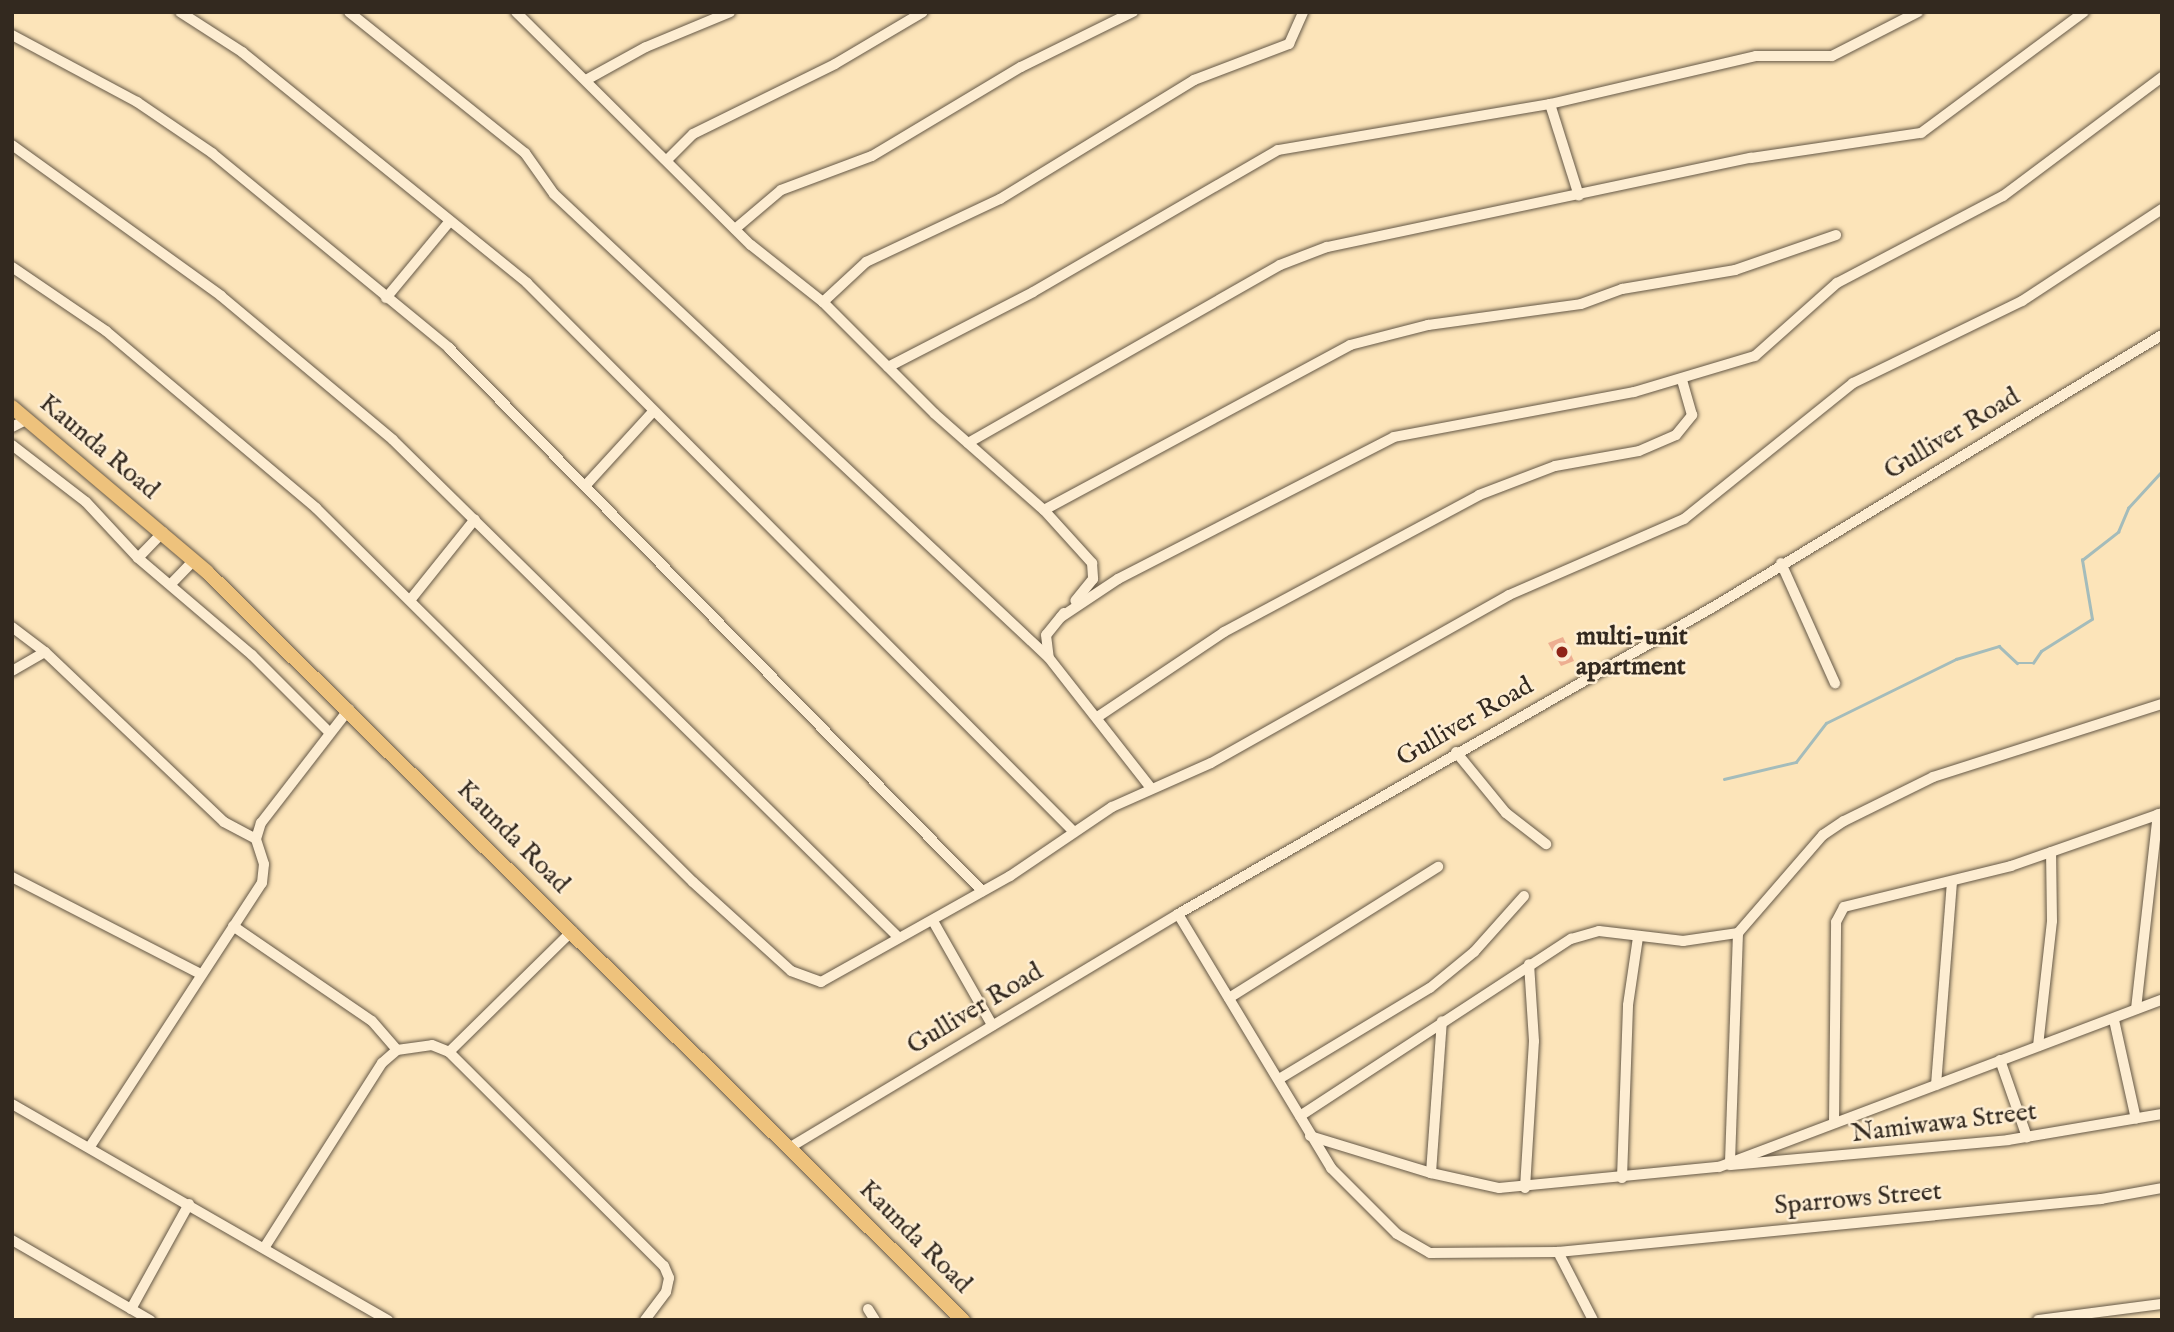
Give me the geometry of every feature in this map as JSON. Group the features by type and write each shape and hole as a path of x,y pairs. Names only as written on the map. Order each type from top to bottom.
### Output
{"main road":[{"name":"Kaunda Road","path":"12,407 194,560 349,709 963,1320"}],"street":[{"path":"180,12 242,52 527,284 651,414 956,708 1074,832"},
{"path":"349,12 525,153 554,194 1049,657 1099,716 1151,788"},
{"path":"586,80 646,47 730,12"},
{"path":"668,159 694,134 835,64 923,12"},
{"path":"735,229 781,190 872,156 1021,67 1133,12"},
{"path":"823,302 855,269 1000,199 1202,75 1289,44 1303,12"},
{"path":"888,367 1033,292 1278,150 1550,104 1756,57 1832,56 1918,12"},
{"path":"968,443 1280,265 1327,247 1751,158 1921,133 2084,12"},
{"path":"519,13 668,159 735,229 823,302 968,443 1044,510 1094,570 1088,587 1046,635 1049,657"},
{"path":"12,35 137,102 212,153 449,348 982,891"},
{"path":"1061,617 1118,579 1394,437 1682,379 1755,356 1837,283 2003,196 2162,77"},
{"path":"1550,104 1579,196"},
{"path":"12,145 221,296 393,440 898,937"},
{"path":"12,267 59,293 316,508 411,599 674,863 791,971 811,981 832,980 898,937 933,920 1074,832 1151,788 1211,763 1509,595 1684,519 1853,383 2022,301 2162,209"},
{"path":"386,298 450,221"},
{"path":"1044,510 1350,345 1428,325 1581,303 1622,289 1735,270 1836,235"},
{"name":"Gulliver Road","path":"789,1147 1178,914 1782,563 2162,335"},
{"path":"1099,716 1224,632 1479,495 1555,466 1639,451 1676,435 1692,415 1682,379"},
{"path":"584,486 651,414"},
{"path":"12,427 28,419"},
{"path":"12,446 86,502 138,558 171,584 327,730"},
{"path":"411,599 475,519"},
{"path":"138,558 163,532"},
{"path":"171,584 194,560"},
{"path":"1782,563 1835,683"},
{"path":"12,627 45,652 215,814 256,839"},
{"path":"12,671 45,652"},
{"path":"1300,1116 1529,964 1587,932 1697,941 1738,933 1822,835 1844,821 1933,777 2162,704"},
{"path":"91,1144 265,873 256,839 261,822 327,730 349,709"},
{"path":"1456,752 1506,813 1546,844"},
{"path":"1834,1123 1837,916 1851,904 1952,882 2051,852 2160,814 2136,1009"},
{"path":"2038,1046 2052,920 2051,852"},
{"path":"1229,998 1438,867"},
{"path":"12,877 201,974"},
{"path":"1936,1085 1952,882"},
{"path":"1279,1079 1430,988 1474,952 1524,896"},
{"name":"Sparrows Street","path":"1178,914 1279,1079 1310,1136 1351,1190 1415,1247 1448,1255 1558,1252 2101,1199 2162,1188"},
{"path":"933,920 992,1025"},
{"path":"233,926 372,1021 397,1050"},
{"path":"449,1052 572,931"},
{"path":"1730,1165 1738,933"},
{"path":"1622,1178 1628,1005 1638,937"},
{"path":"1525,1188 1534,1041 1529,964"},
{"path":"1310,1136 1431,1173 1525,1188 1730,1165 1834,1123 2162,1000"},
{"path":"2114,1020 2136,1119"},
{"path":"1431,1173 1442,1021"},
{"path":"267,1245 371,1077 397,1050 417,1044 449,1052 664,1266 669,1278 666,1292 645,1320"},
{"path":"2000,1060 2027,1137"},
{"path":"12,1104 91,1144 190,1204 267,1245 388,1320"},
{"name":"Namiwawa Street","path":"1730,1165 2027,1137 2162,1114"},
{"path":"131,1309 190,1204"},
{"path":"12,1240 150,1320"},
{"path":"1558,1252 1593,1320"},
{"path":"2045,1319 2162,1304"},
{"path":"868,1309 875,1320"}],"building":[{"name":"multi-unit apartment","path":"1563,637 1574,661 1561,666 1548,643"}],"waterway":[{"path":"1724,779 1796,762 1826,723 1956,659 1999,646 2017,663 2033,663 2041,651 2092,619 2082,560 2118,532 2128,508 2162,471"}],"place":[{"name":"multi-unit apartment","path":"1562,652"}]}
